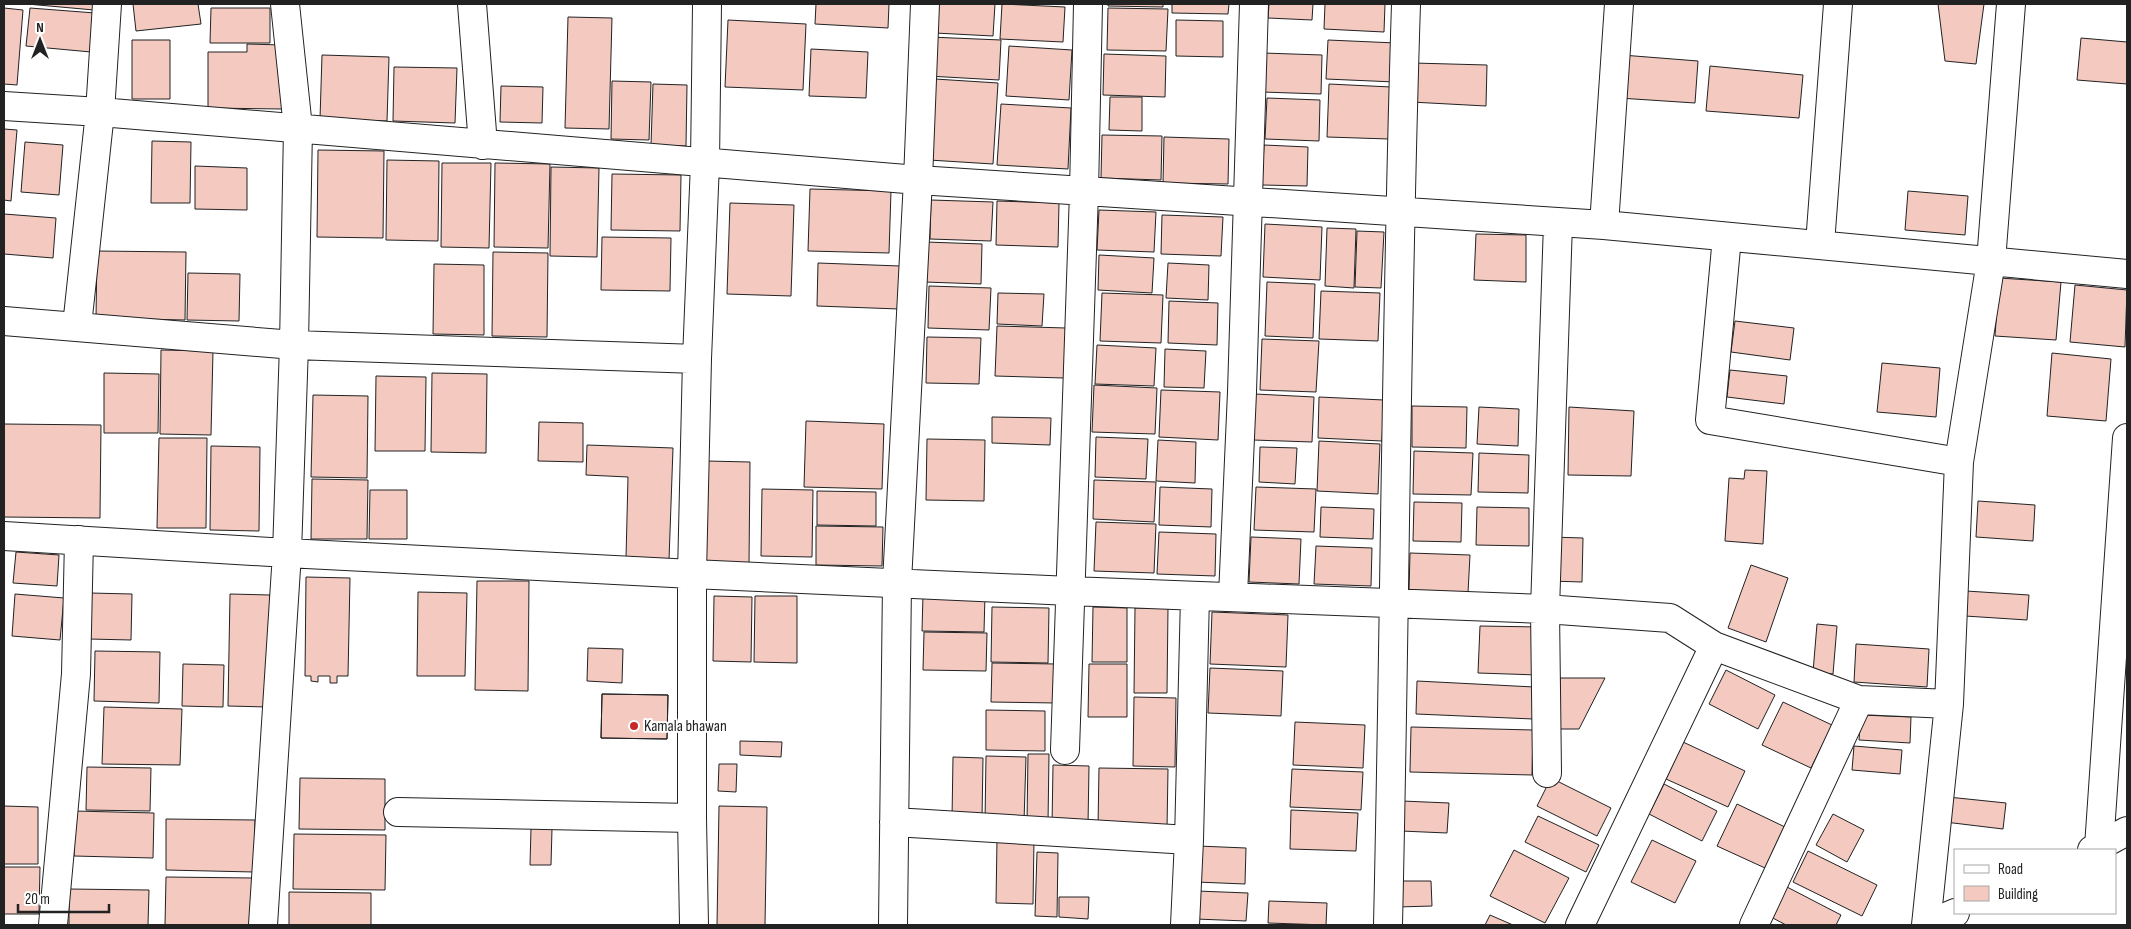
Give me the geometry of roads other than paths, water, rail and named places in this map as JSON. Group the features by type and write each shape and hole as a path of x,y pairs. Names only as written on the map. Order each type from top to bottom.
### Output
{"street":[{"path":"77,326 100,112 107,4"},
{"path":"263,925 287,553 294,345 298,128 285,4"},
{"path":"472,4 483,145"},
{"path":"694,925 692,574 696,359 705,163 707,4"},
{"path":"893,925 897,582 918,180 925,4"},
{"path":"1065,750 1084,192 1088,4"},
{"path":"1233,596 1242,392 1246,201 1254,4"},
{"path":"1388,925 1395,604 1399,211 1406,4"},
{"path":"1604,225 1619,4"},
{"path":"1820,244 1838,4"},
{"path":"1954,913 1927,925 1949,704 1959,462 1991,261 2011,4"},
{"path":"4,106 298,128 918,180 1604,225 2127,274"},
{"path":"1547,773 1545,609 1558,223"},
{"path":"1727,237 1710,420 1959,462"},
{"path":"4,320 294,345 696,359"},
{"path":"2096,848 2127,438"},
{"path":"4,536 692,574 1545,609 1670,618 1714,646 1859,700 1949,704"},
{"path":"53,925 76,674 79,540"},
{"path":"1185,925 1195,596"},
{"path":"1580,925 1714,646"},
{"path":"1754,925 1859,700"},
{"path":"398,812 692,818"},
{"path":"894,822 1189,840"},
{"path":"2096,848 2127,830"}],"place":[{"name":"Kamala bhawan","path":"634,726"}]}
